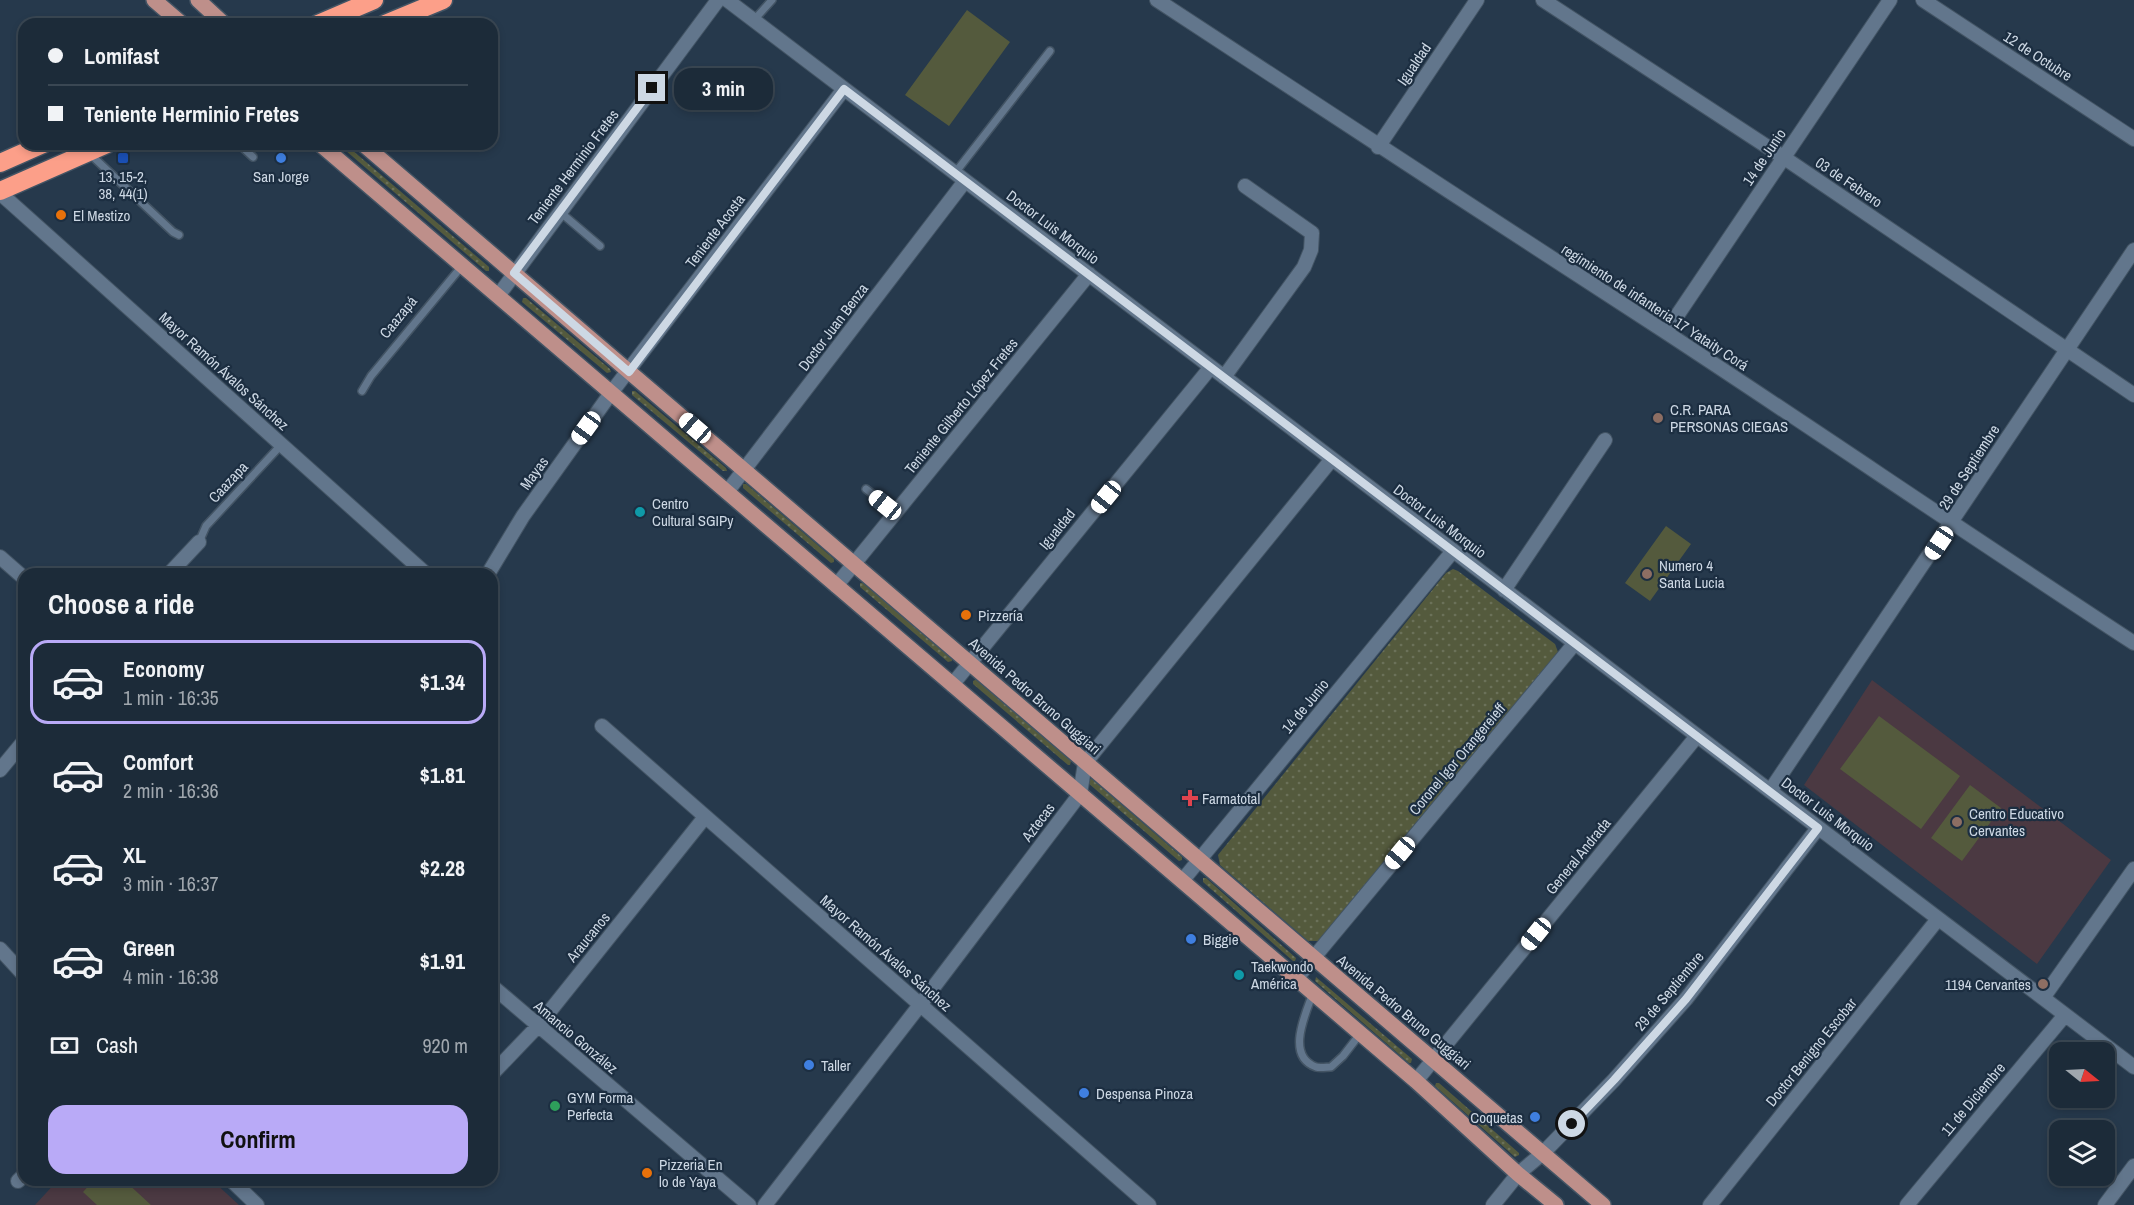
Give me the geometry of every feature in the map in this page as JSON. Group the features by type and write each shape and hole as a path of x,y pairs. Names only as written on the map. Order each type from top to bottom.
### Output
{"highway":[{"path":"332,18 374,0"},
{"path":"400,18 442,0"},
{"path":"0,163 29,150"},
{"path":"0,192 93,150"}],"main road":[{"path":"154,0 175,18"},
{"path":"198,0 218,18"},
{"path":"327,150 1416,1081 1518,1174 1556,1205"},
{"name":"Avenida Pedro Bruno Guggiari","path":"370,150 1433,1060 1538,1158 1602,1205"}],"street":[{"name":"Teniente Herminio Fretes","path":"498,296 718,0"},
{"name":"Doctor Luis Morquio","path":"727,0 2134,1067"},
{"name":"regimiento de infanteria 17 Yataity Corá","path":"1157,0 1378,147 1666,332 2134,643"},
{"name":"Igualdad","path":"1378,147 1477,0"},
{"name":"03 de Febrero","path":"1543,0 1783,157 2134,394"},
{"name":"14 de Junio","path":"1666,332 1890,0"},
{"name":"12 de Octubre","path":"1923,0 2134,140"},
{"name":"Teniente Acosta","path":"611,393 844,89"},
{"name":"Doctor Juan Benza","path":"727,492 960,177"},
{"path":"1224,377 1304,267 1311,250 1312,233 1245,186"},
{"name":"Mayor Ramón Ávalos Sánchez","path":"0,192 419,568"},
{"name":"29 de Septiembre","path":"1770,791 1952,524 2134,250"},
{"name":"Teniente Gilberto López Fretes","path":"836,586 1089,274"},
{"name":"Igualdad","path":"952,685 1211,367"},
{"name":"Mayas","path":"492,568 523,516 611,393"},
{"path":"1504,590 1605,440"},
{"name":"Aztecas","path":"765,1205 1080,794 1085,763 1332,459"},
{"path":"175,568 199,542"},
{"name":"14 de Junio","path":"1182,881 1453,551"},
{"path":"0,556 18,572"},
{"name":"Coronel Igor Orangereieff","path":"1296,979 1575,643"},
{"name":"Mayor Ramón Ávalos Sánchez","path":"602,726 1149,1205"},
{"name":"General Andrada","path":"1416,1081 1697,736"},
{"path":"0,770 18,748"},
{"name":"Araucanos","path":"498,1068 538,1026 705,817"},
{"name":"29 de Septiembre","path":"1493,1205 1518,1174 1538,1158 1614,1080 1686,999 1818,828"},
{"path":"2043,998 2134,869"},
{"name":"Doctor Benigno Escobar","path":"1710,1205 1938,919"},
{"path":"0,949 18,968"},
{"name":"Amancio González","path":"498,991 749,1205"},
{"name":"11 de Diciembre","path":"1907,1205 2065,1015"},
{"path":"2104,1205 2134,1166"},
{"path":"237,1186 257,1205"},
{"path":"1125,1205 1134,1193"}],"lane":[{"path":"754,20 772,0"},
{"name":"Doctor Juan Benza","path":"960,177 1050,51"},
{"path":"245,150 253,157"},
{"path":"88,152 173,232 179,235"},
{"path":"560,213 600,246"},
{"name":"Caazapá","path":"362,391 371,376 462,266"},
{"name":"Caazapa","path":"199,542 206,526 282,444"},
{"path":"866,489 896,512"},
{"path":"1313,993 1300,1029 1298,1042 1304,1057 1316,1067 1331,1067 1360,1034"}],"shaded area":[{"name":"Centro Educativo Cervantes","path":"1872,680 2111,860 2037,964 1804,785"},
{"path":"52,1186 218,1186 239,1205 35,1205"}],"green space":[{"path":"967,10 1010,42 949,126 905,95"},
{"path":"345,150 352,150 489,267 489,271 486,271"},
{"path":"523,298 526,298 611,372 607,373 522,302"},
{"path":"632,391 635,391 727,471 723,471 632,395"},
{"path":"743,484 746,484 834,559 834,562 831,563 743,488"},
{"path":"1666,526 1691,544 1650,601 1625,583"},
{"path":"1453,569 1555,644 1558,652 1320,941 1308,941 1220,865 1218,855 1446,573"},
{"path":"860,583 863,583 952,658 952,661 948,662 860,587"},
{"path":"977,679 1071,761 1070,765 973,684 973,681"},
{"path":"1879,716 1960,776 1921,829 1840,769"},
{"path":"1089,779 1092,779 1182,857 1182,860 1179,861 1088,783"},
{"path":"1970,785 2001,808 1962,861 1931,838"},
{"path":"1203,878 1206,878 1296,958 1295,961 1203,882"},
{"path":"1316,977 1412,1059 1411,1063 1315,981"},
{"path":"1439,1083 1519,1155 1515,1157 1435,1086"},
{"path":"88,1186 130,1186 151,1205 97,1205 83,1192"}],"place":[{"name":"13, 15-2, 38, 44(1)","path":"123,158"},
{"name":"San Jorge","path":"281,158"},
{"name":"El Mestizo","path":"61,215"},
{"name":"C.R. PARA PERSONAS CIEGAS","path":"1658,418"},
{"name":"Centro Cultural SGIPy","path":"640,512"},
{"name":"Numero 4 Santa Lucia","path":"1647,574"},
{"name":"Pizzería","path":"966,615"},
{"name":"Farmatotal","path":"1190,798"},
{"name":"Centro Educativo Cervantes","path":"1957,822"},
{"name":"Biggie","path":"1191,939"},
{"name":"Taekwondo América","path":"1239,975"},
{"name":"1194 Cervantes","path":"2043,984"},
{"name":"Taller","path":"809,1065"},
{"name":"Despensa Pinoza","path":"1084,1093"},
{"name":"GYM Forma Perfecta","path":"555,1106"},
{"name":"Coquetas","path":"1535,1117"},
{"name":"Pizzeria En lo de Yaya","path":"647,1173"}],"route":[{"path":"652,88 514,273 629,372 844,89 1818,828 1686,999 1572,1124"}]}
